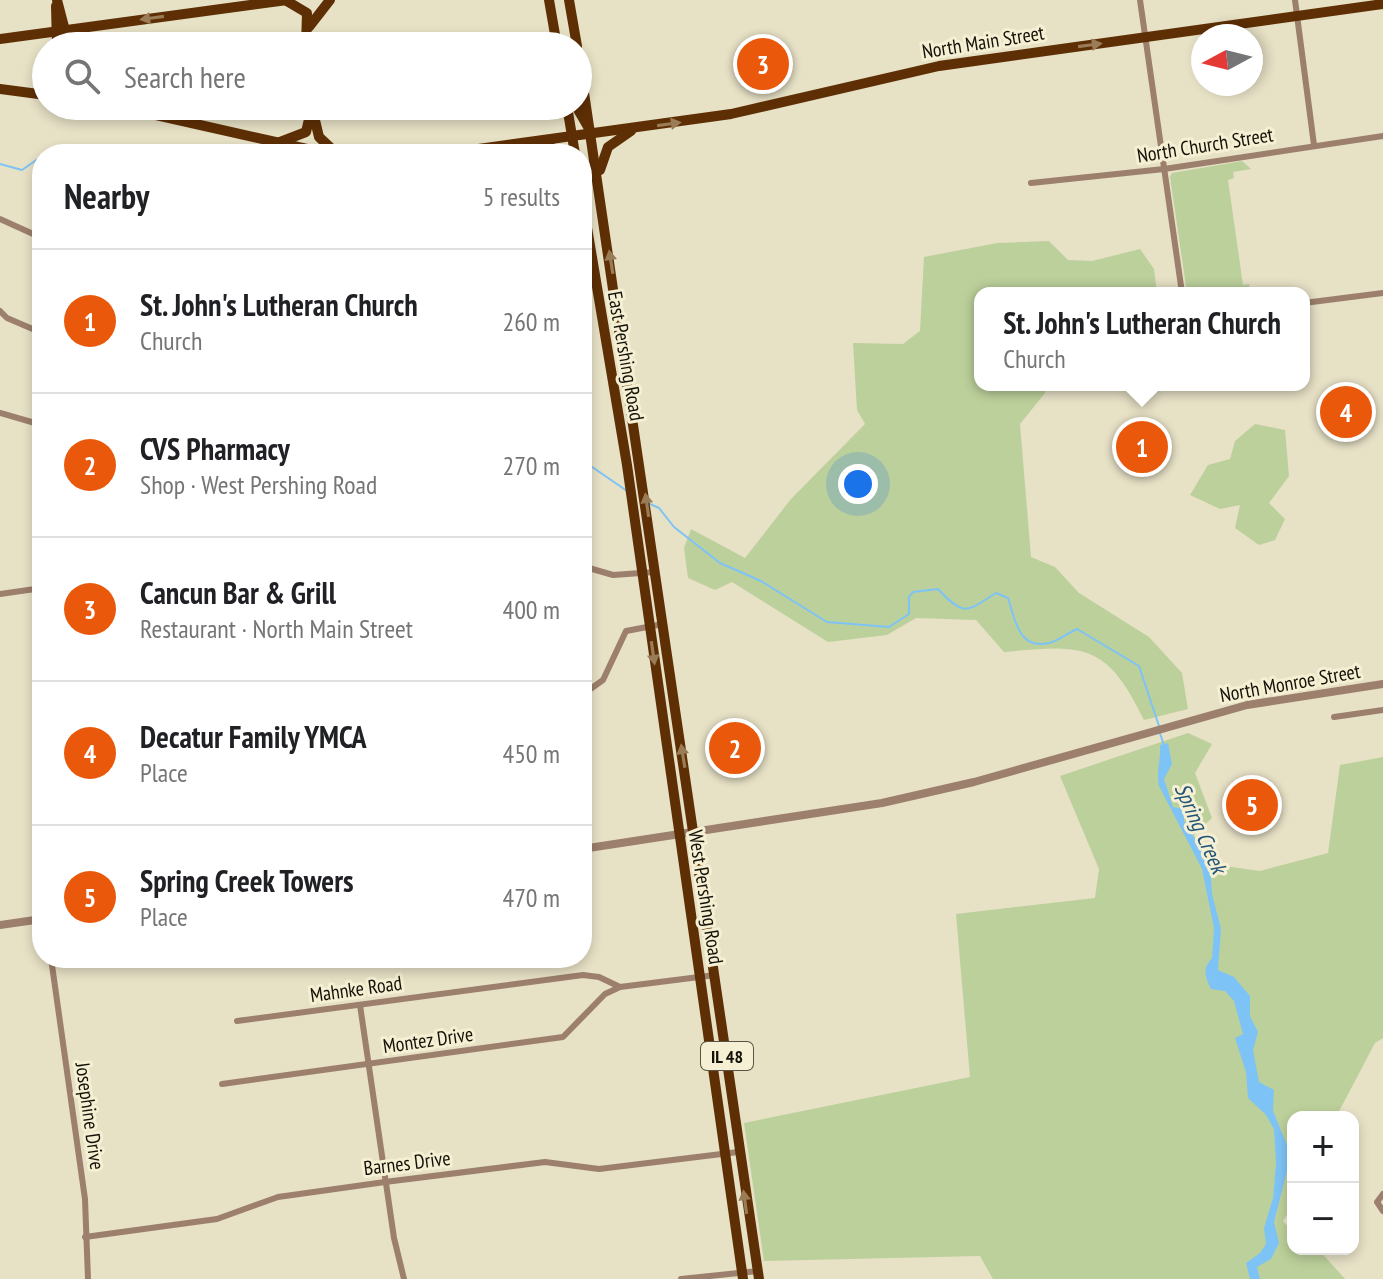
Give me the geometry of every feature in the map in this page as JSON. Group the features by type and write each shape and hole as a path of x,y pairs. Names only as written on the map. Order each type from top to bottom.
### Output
{"main road":[{"path":"56,0 61,30"},
{"path":"47,32 286,0 304,8 307,32"},
{"path":"307,28 330,0"},
{"path":"549,0 555,32"},
{"path":"569,0 575,32"},
{"name":"North Main Street","path":"514,144 740,112 939,66 1383,4"},
{"path":"0,39 32,34"},
{"path":"0,89 32,93"},
{"name":"North Main Street","path":"176,120 281,144"},
{"path":"274,143 306,132 309,120"},
{"path":"315,120 319,137 326,144"},
{"path":"570,120 574,144"},
{"path":"581,120 592,134"},
{"name":"IL 48","path":"590,120 598,176"},
{"path":"598,176 608,147 637,128"},
{"path":"536,141 543,144"},
{"name":"West Pershing Road","path":"598,176 758,1275"},
{"name":"East Pershing Road","path":"592,257 634,520"},
{"name":"West Pershing Road","path":"634,520 743,1275"},
{"path":"710,1042 726,1108 729,1117 735,1117"}],"street":[{"path":"1140,0 1181,287"},
{"path":"1295,0 1314,145"},
{"name":"North Church Street","path":"1031,183 1164,169 1383,136"},
{"path":"0,219 32,233"},
{"path":"1310,302 1383,293"},
{"path":"0,311 7,318 32,329"},
{"path":"0,413 32,422"},
{"path":"592,569 613,575 655,572"},
{"path":"0,594 32,589"},
{"path":"592,688 603,680 626,631 663,624"},
{"name":"North Monroe Street","path":"592,848 820,815 912,797 1202,716 1276,699 1383,684"},
{"path":"1334,717 1383,710"},
{"path":"0,925 32,920"},
{"name":"Josephine Drive","path":"52,968 85,1199 88,1279"},
{"name":"Mahnke Road","path":"237,1021 583,975 599,977 620,987 715,975"},
{"name":"Montez Drive","path":"222,1084 563,1037 605,994 620,987"},
{"path":"360,1005 385,1182 404,1279"},
{"name":"Barnes Drive","path":"85,1237 217,1219 278,1197 385,1182 545,1162 599,1169 738,1152"},
{"path":"1383,1194 1377,1202 1383,1211"},
{"path":"681,1279 758,1275"}],"green space":[{"path":"1242,161 1251,169 1233,172 1234,178 1228,180 1243,285 1249,284 1249,287 1186,287 1170,177 1172,173"},
{"path":"1049,241 1068,260 1092,261 1140,249 1154,269 1156,287 974,287 974,391 1045,391 1020,424 1031,557 1055,567 1079,593 1149,637 1182,673 1188,709 1144,720 1118,676 1090,654 1054,648 1004,652 976,620 916,618 887,635 828,642 732,582 715,590 688,578 684,548 691,529 745,558 791,499 865,424 857,410 853,343 903,344 920,331 924,257 997,243"},
{"path":"1255,424 1285,430 1289,476 1269,503 1285,519 1275,540 1259,545 1235,528 1240,505 1220,509 1190,495 1208,465 1230,459 1235,441"},
{"path":"1188,733 1212,744 1195,773 1212,818 1194,835 1210,864 1260,871 1328,853 1340,765 1383,757 1383,1038 1375,1043 1339,1111 1287,1111 1287,1215 1283,1221 1287,1226 1287,1255 1323,1255 1345,1279 993,1279 980,1256 764,1261 744,1123 970,1077 956,914 1095,898 1099,869 1060,776"}],"water":[{"name":"Spring Creek","path":"1168,743 1172,764 1164,779 1173,807 1184,809 1184,821 1210,864 1212,894 1221,929 1218,970 1234,977 1250,996 1250,1016 1258,1032 1253,1050 1259,1082 1274,1090 1273,1111 1287,1145 1287,1171 1274,1222 1279,1243 1271,1259 1257,1267 1260,1279 1250,1279 1246,1263 1266,1244 1264,1228 1273,1198 1276,1163 1274,1129 1266,1115 1248,1098 1246,1072 1235,1038 1243,1034 1234,1001 1225,991 1211,989 1206,976 1212,958 1214,928 1202,869 1159,786 1160,745"}],"waterway":[{"name":"Spring Creek","path":"0,164 22,170 32,163"},
{"name":"Spring Creek","path":"592,467 627,491"},
{"name":"Spring Creek","path":"650,504 659,508 674,527 720,563 761,581 827,622 889,627 909,614 909,597 913,592 938,589 954,604 966,609 996,593 1008,598 1016,623 1030,642 1049,643 1077,629 1139,666 1159,726"},
{"name":"Spring Creek","path":"1160,733 1164,746"}],"place":[{"name":"Cancun Bar & Grill","path":"763,64"},
{"name":"Decatur Family YMCA","path":"1346,412"},
{"name":"St. John's Lutheran Church","path":"1142,447"},
{"name":"CVS Pharmacy","path":"735,748"},
{"name":"Spring Creek Towers","path":"1252,805"}]}
